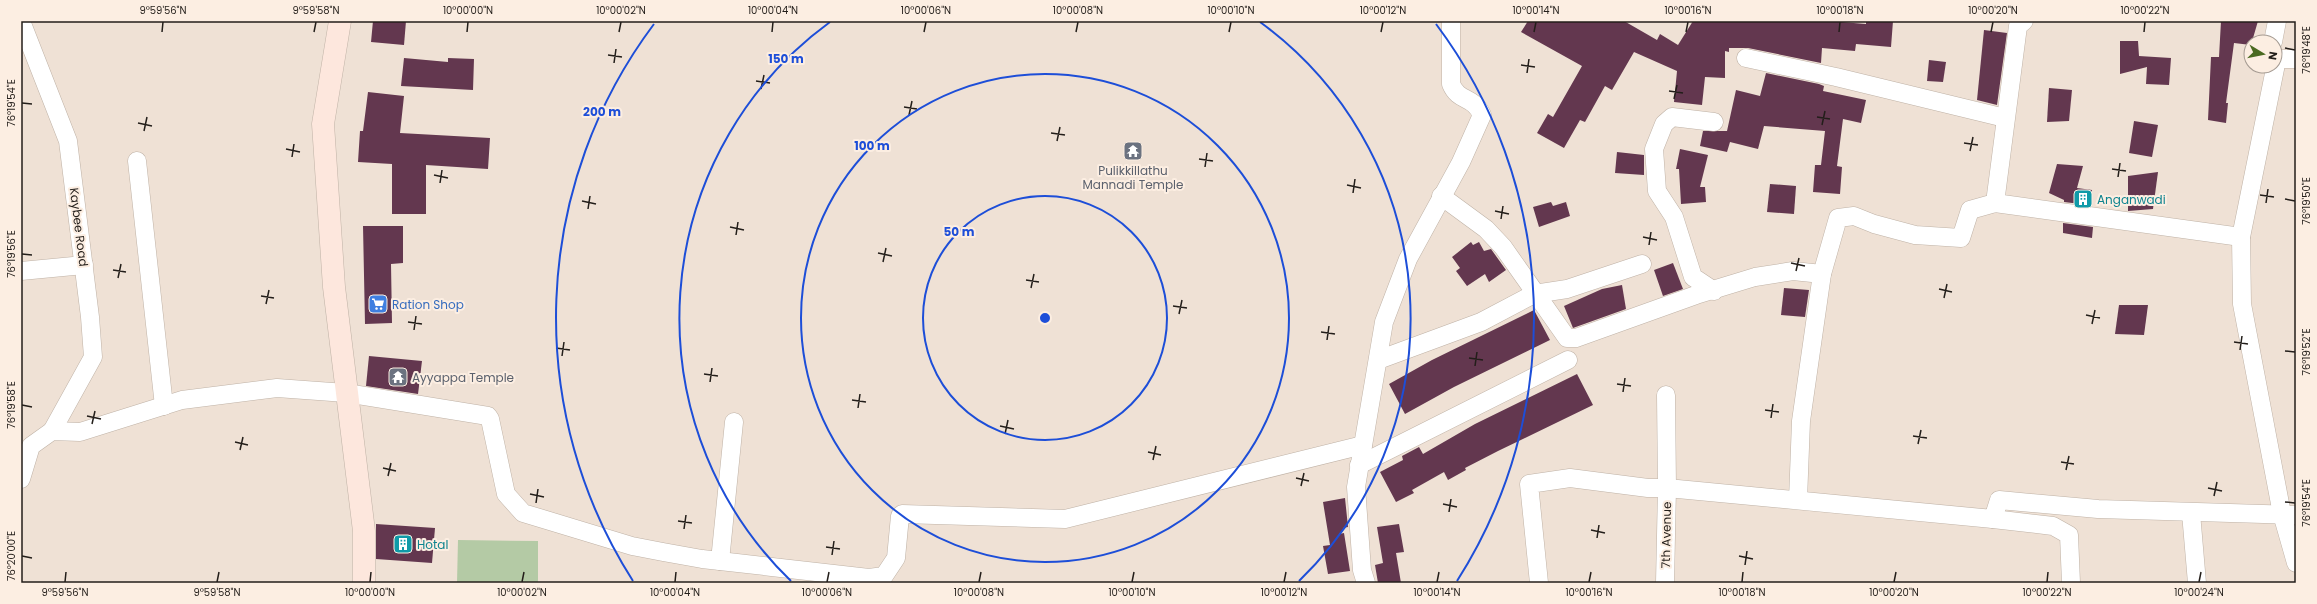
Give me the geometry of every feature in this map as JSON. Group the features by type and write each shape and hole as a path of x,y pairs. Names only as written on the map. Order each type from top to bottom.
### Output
{"main road":[{"path":"340,21 323,124 334,286 364,531 364,583"}],"street":[{"name":"Kaybee Road","path":"21,21 68,141 90,317 93,357 52,431"},
{"path":"1366,583 1362,570 1356,487 1384,322 1402,273 1441,196 1461,162 1482,115 1477,105 1455,93 1451,84 1451,21"},
{"path":"1995,203 2018,26 2024,21"},
{"path":"2276,34 2277,21"},
{"path":"2283,55 2296,59"},
{"path":"1746,58 1836,77 2005,118"},
{"path":"2271,74 2241,237 2242,304 2289,514 2296,563"},
{"path":"1714,122 1672,117 1664,124 1654,149 1657,191 1674,217 1693,277 1714,291"},
{"path":"137,161 164,406"},
{"path":"1441,196 1486,229 1502,247 1534,294 1567,338 1576,338 1696,295 1714,291 1755,277 1793,271 1822,274"},
{"path":"1798,500 1801,421 1822,274 1838,218 1854,216 1874,224 1915,235 1961,238 1970,210 1995,203 2241,237"},
{"path":"1378,360 1481,322 1534,294 1567,289 1642,264"},
{"path":"21,271 84,265"},
{"path":"1359,465 1568,360"},
{"path":"21,479 31,446 52,431 80,432 182,400 277,388 346,393 486,415 490,420 506,494 522,513 632,546 720,561 869,578 884,576 896,558 900,516 902,514 1065,518 1363,445"},
{"name":"7th Avenue","path":"1665,583 1668,488 1666,395"},
{"path":"720,561 734,422"},
{"path":"1540,583 1529,484 1570,478 1648,488 1668,488 1798,500 2053,526 2069,535 2071,583"},
{"path":"1993,519 2000,500 2098,508 2191,513 2289,514"},
{"path":"2191,513 2197,583"}],"green space":[{"path":"458,540 538,541 538,583 457,583"}],"building":[{"path":"373,21 406,21 404,45 371,42"},
{"path":"1528,21 1624,21 1657,40 1660,34 1678,45 1693,21 1829,21 1866,24 1866,21 1893,21 1891,47 1856,44 1855,51 1822,48 1821,63 1748,48 1729,48 1729,52 1725,51 1725,78 1705,77 1702,105 1674,102 1677,71 1634,52 1612,90 1605,86 1585,122 1580,120 1564,148 1537,133 1548,114 1553,117 1582,66 1521,32"},
{"path":"2221,21 2258,21 2254,34 2243,34 2243,44 2234,43 2226,103 2228,103 2226,123 2208,120 2211,57 2219,57"},
{"path":"1984,30 2007,33 1997,105 1977,100"},
{"path":"2120,41 2138,41 2139,56 2171,58 2169,85 2146,84 2147,67 2120,74"},
{"path":"404,58 448,62 448,58 474,59 473,90 401,86"},
{"path":"1929,60 1946,62 1943,82 1927,81"},
{"path":"1766,73 1819,84 1824,86 1823,91 1866,100 1861,123 1843,119 1837,166 1842,167 1840,194 1813,192 1815,165 1821,165 1825,131 1764,126 1758,149 1730,142 1727,152 1700,146 1703,131 1727,131 1736,90 1760,96"},
{"path":"2049,88 2072,90 2069,121 2047,122"},
{"path":"368,92 404,96 400,133 490,138 488,169 426,165 426,214 392,214 392,164 358,162 360,131 363,131"},
{"path":"2134,121 2158,125 2152,157 2129,153"},
{"path":"1680,149 1708,155 1700,187 1705,187 1706,202 1681,204 1679,169 1676,169"},
{"path":"1617,152 1644,155 1644,175 1615,173"},
{"path":"2057,164 2083,166 2077,188 2092,190 2089,205 2064,202 2064,200 2049,193"},
{"path":"2158,172 2153,209 2128,211 2128,176"},
{"path":"1770,184 1796,186 1794,214 1767,212"},
{"path":"1551,202 1553,206 1566,202 1570,216 1539,227 1533,207"},
{"path":"2063,223 2093,227 2092,238 2063,233"},
{"path":"363,226 403,226 403,263 391,264 392,323 365,324"},
{"path":"1471,242 1473,245 1479,242 1484,251 1491,249 1506,270 1489,282 1485,274 1467,286 1456,271 1460,268 1452,257"},
{"path":"1673,263 1683,289 1663,296 1654,270"},
{"path":"1622,285 1626,309 1573,328 1564,306 1602,289"},
{"path":"1784,288 1809,290 1805,317 1781,315"},
{"path":"2119,305 2148,305 2144,335 2115,334"},
{"path":"1534,310 1550,340 1454,387 1405,414 1389,384 1432,360"},
{"path":"369,356 422,361 418,394 366,386"},
{"path":"1577,374 1593,405 1465,468 1466,470 1448,480 1444,472 1412,490 1414,493 1396,502 1380,472 1403,460 1402,456 1419,447 1423,454 1475,424"},
{"path":"1345,498 1348,527 1343,528 1343,531 1339,534 1344,533 1350,571 1328,574 1323,546 1330,545 1323,502"},
{"name":"Hotal","path":"376,524 435,528 432,563 376,559"},
{"path":"1399,524 1404,552 1396,553 1401,583 1378,583 1375,565 1383,563 1377,527"}],"place":[{"name":"Pulikkillathu Mannadi Temple","path":"1133,151"},
{"name":"Anganwadi","path":"2083,199"},
{"name":"Ration Shop","path":"378,304"},
{"name":"Ayyappa Temple","path":"398,377"},
{"name":"Hotal","path":"403,544"}]}
